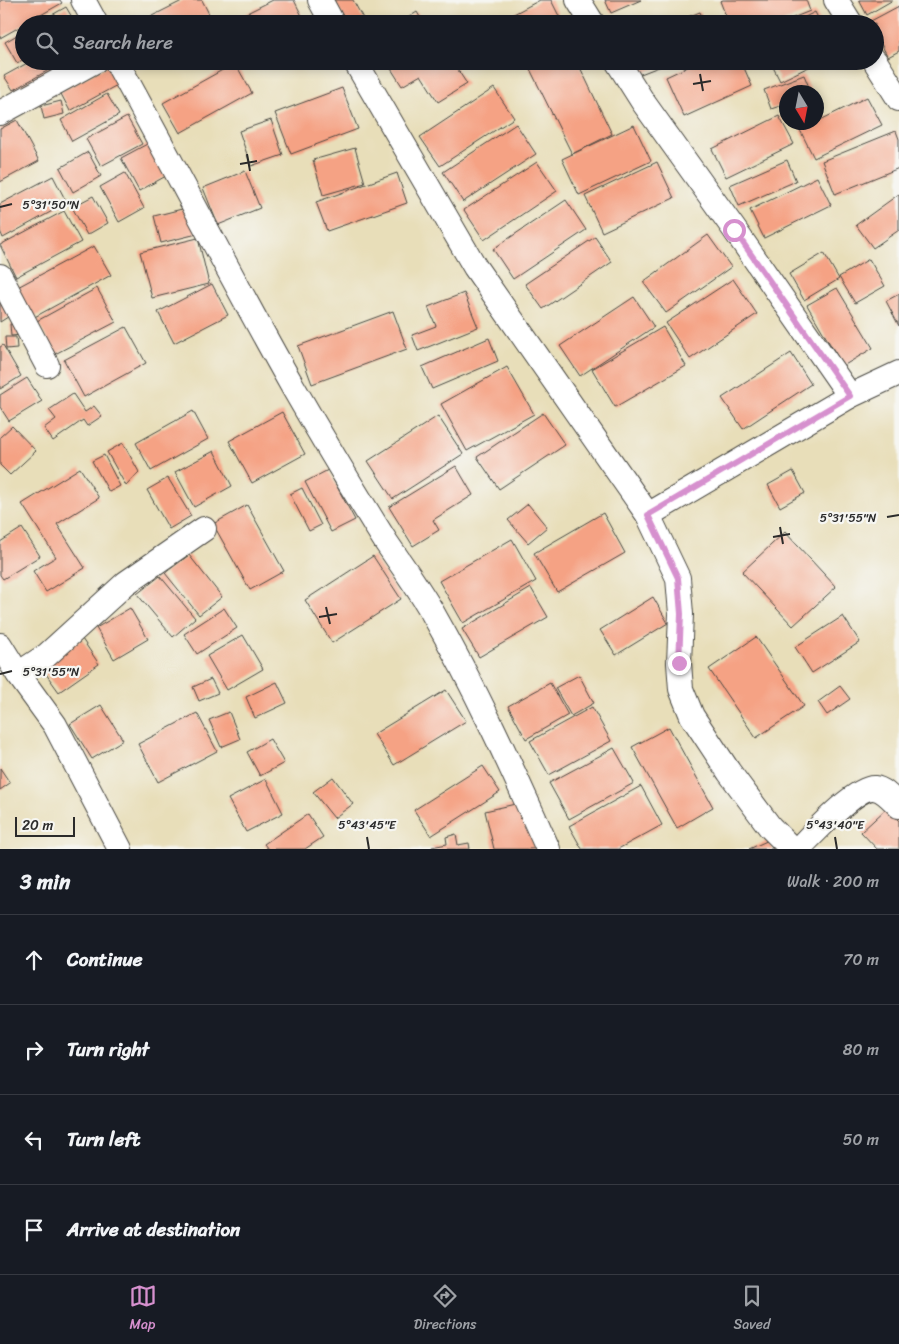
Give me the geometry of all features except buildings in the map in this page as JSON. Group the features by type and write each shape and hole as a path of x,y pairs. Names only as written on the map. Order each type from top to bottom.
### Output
{"street":[{"path":"83,0 91,15"},
{"path":"320,0 328,15"},
{"path":"578,0 587,15"},
{"path":"836,0 845,15"},
{"path":"0,113 79,70"},
{"path":"121,70 294,388 386,541 430,609 486,714 548,849"},
{"path":"360,70 475,267 648,515 678,578 681,614 679,663 681,688 692,716 729,772 770,827 792,849"},
{"path":"623,70 643,102 850,396"},
{"path":"881,70 899,99"},
{"path":"0,276 46,365"},
{"path":"648,515 850,396 899,372"},
{"path":"18,674 47,655 126,583 204,529"},
{"path":"0,645 18,674 55,725 120,849"},
{"path":"798,849 843,806 864,789 874,788 888,795 899,806"}],"route":[{"path":"679,663 681,614 678,578 648,515 850,396 734,230"}]}
